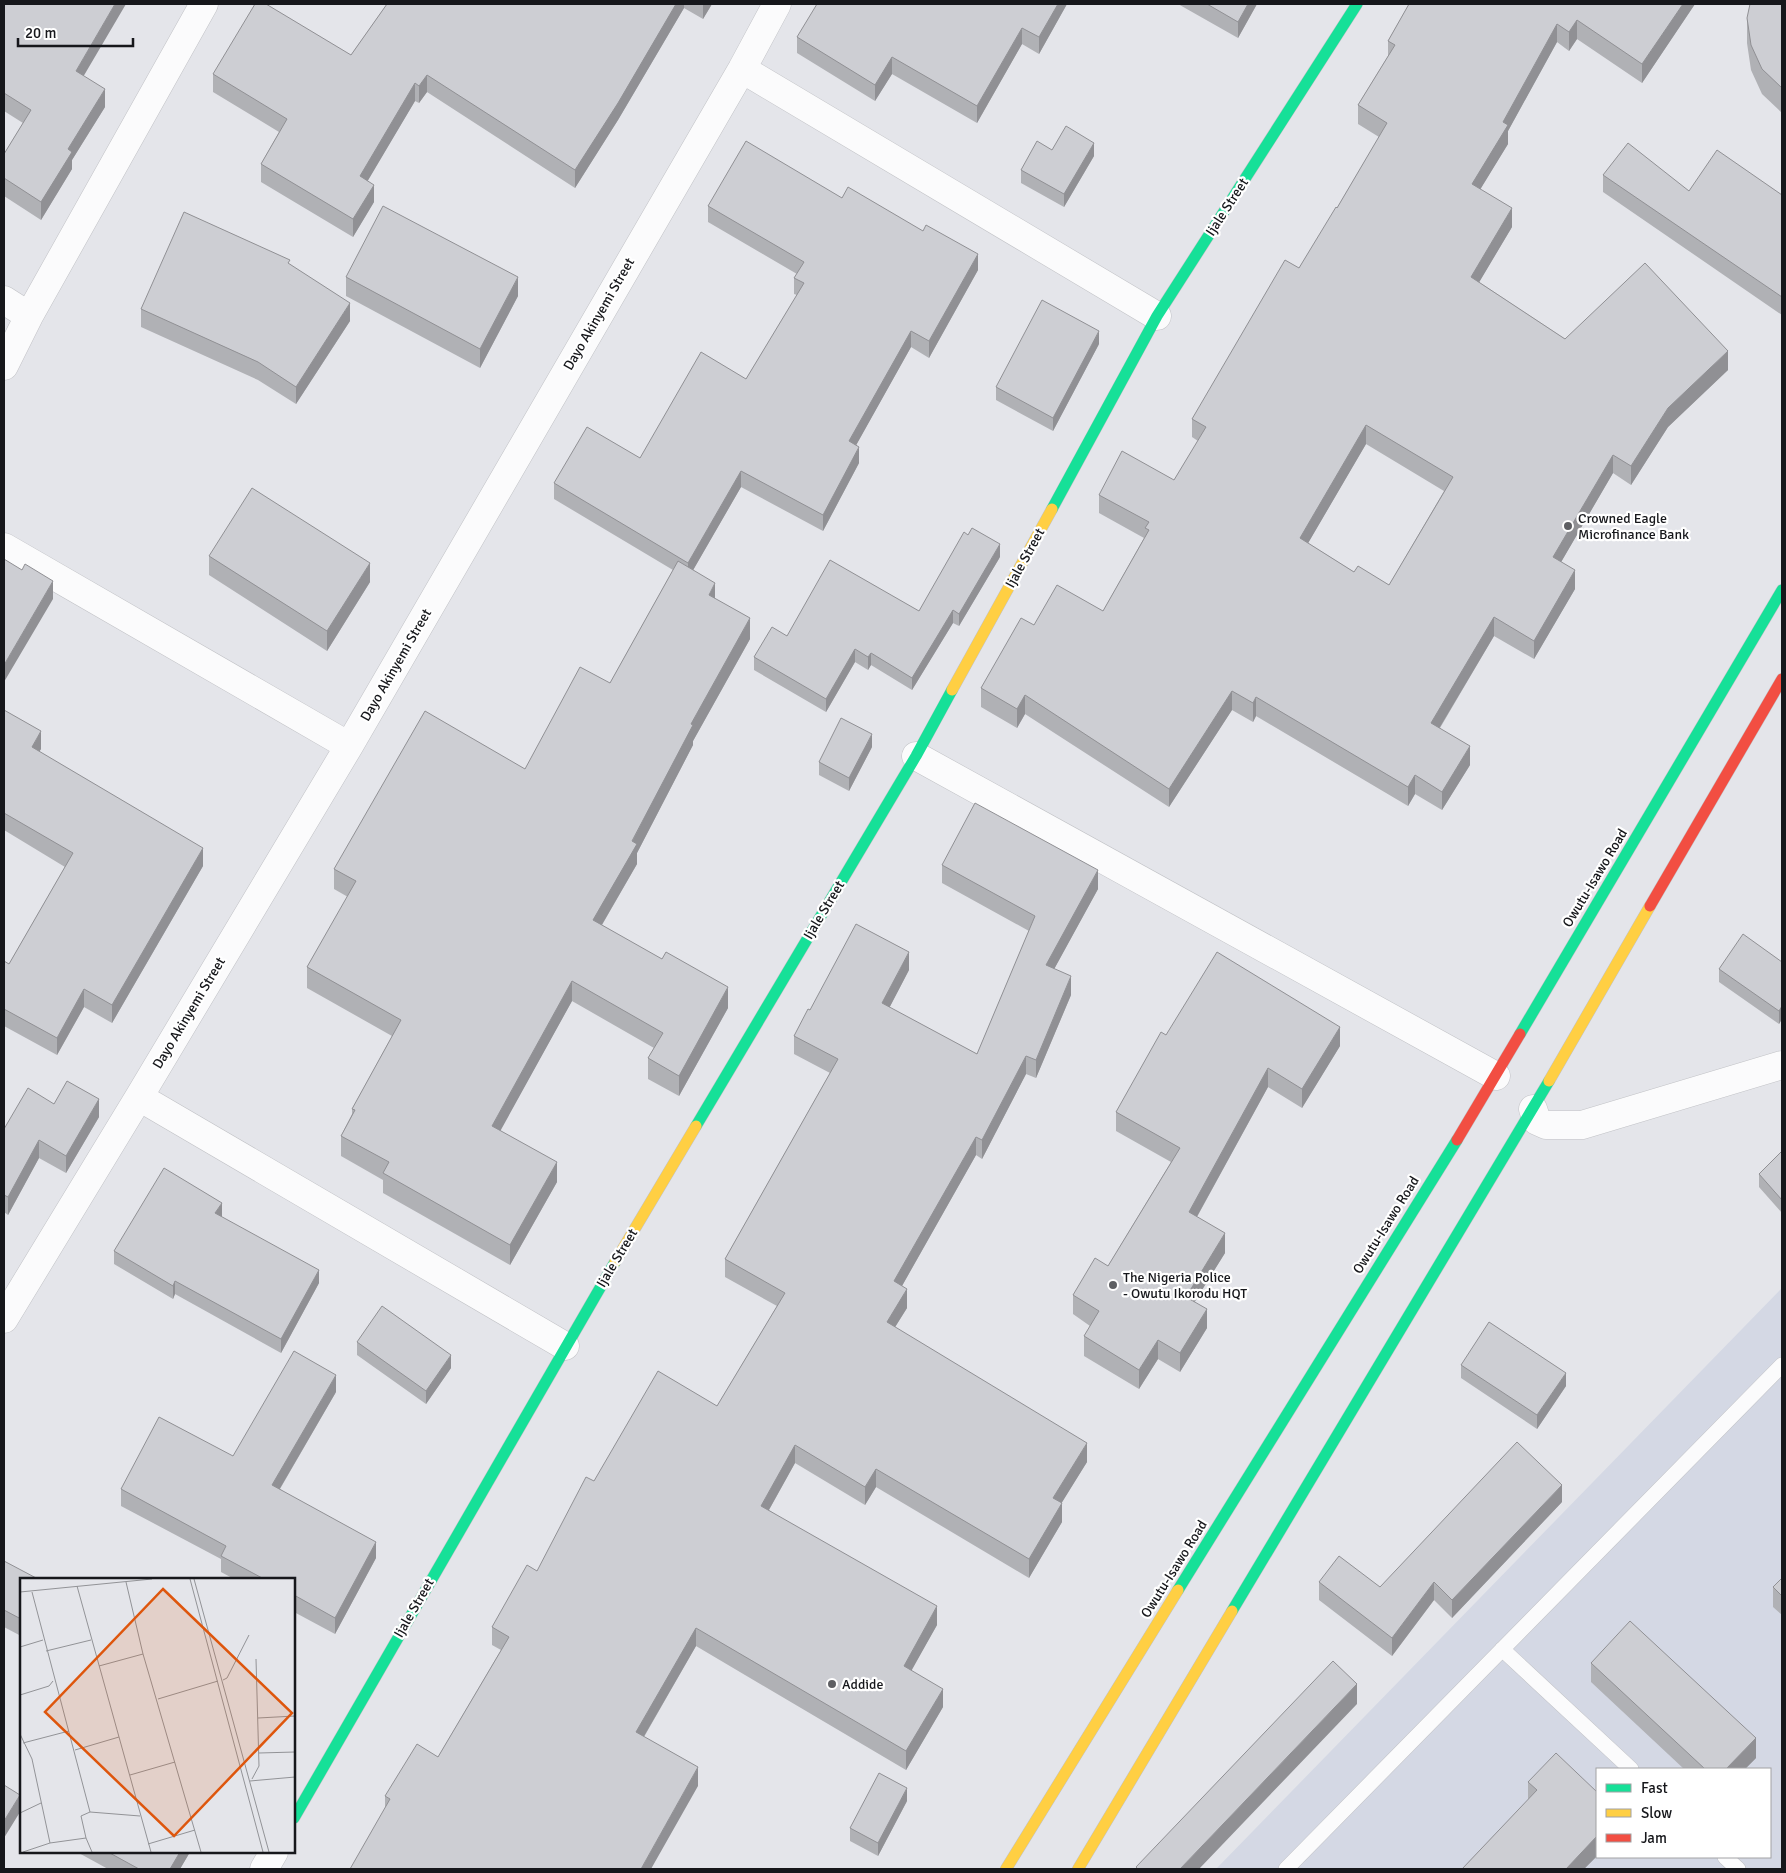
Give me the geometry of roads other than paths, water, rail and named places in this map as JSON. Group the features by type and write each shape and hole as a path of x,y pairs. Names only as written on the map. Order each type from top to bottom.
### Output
{"street":[{"path":"4,366 29,316 204,4"},
{"name":"Dayo Akinyemi Street","path":"4,1319 349,746 742,69 777,4"},
{"name":"Ijale Street","path":"295,1816 565,1346 916,756 1157,316 1357,4"},
{"path":"742,69 1157,316"},
{"path":"4,300 29,316"},
{"path":"4,547 349,746"},
{"name":"Owutu-Isawo Road","path":"1006,1869 1496,1076 1782,590"},
{"path":"1078,1869 1534,1109 1782,678"},
{"path":"916,756 1496,1076"},
{"path":"1534,1109 1537,1121 1546,1125 1582,1125 1782,1065"},
{"path":"139,1097 565,1346"},
{"path":"264,1869 273,1853"}],"lane":[{"path":"1286,1869 1782,1365"},
{"path":"1502,1649 1630,1768"},
{"path":"1726,1858 1738,1869"}],"place":[{"name":"Crowned Eagle Microfinance Bank","path":"1568,526"},
{"name":"The Nigeria Police - Owutu Ikorodu HQT","path":"1113,1285"},
{"name":"Addide","path":"832,1684"}]}
